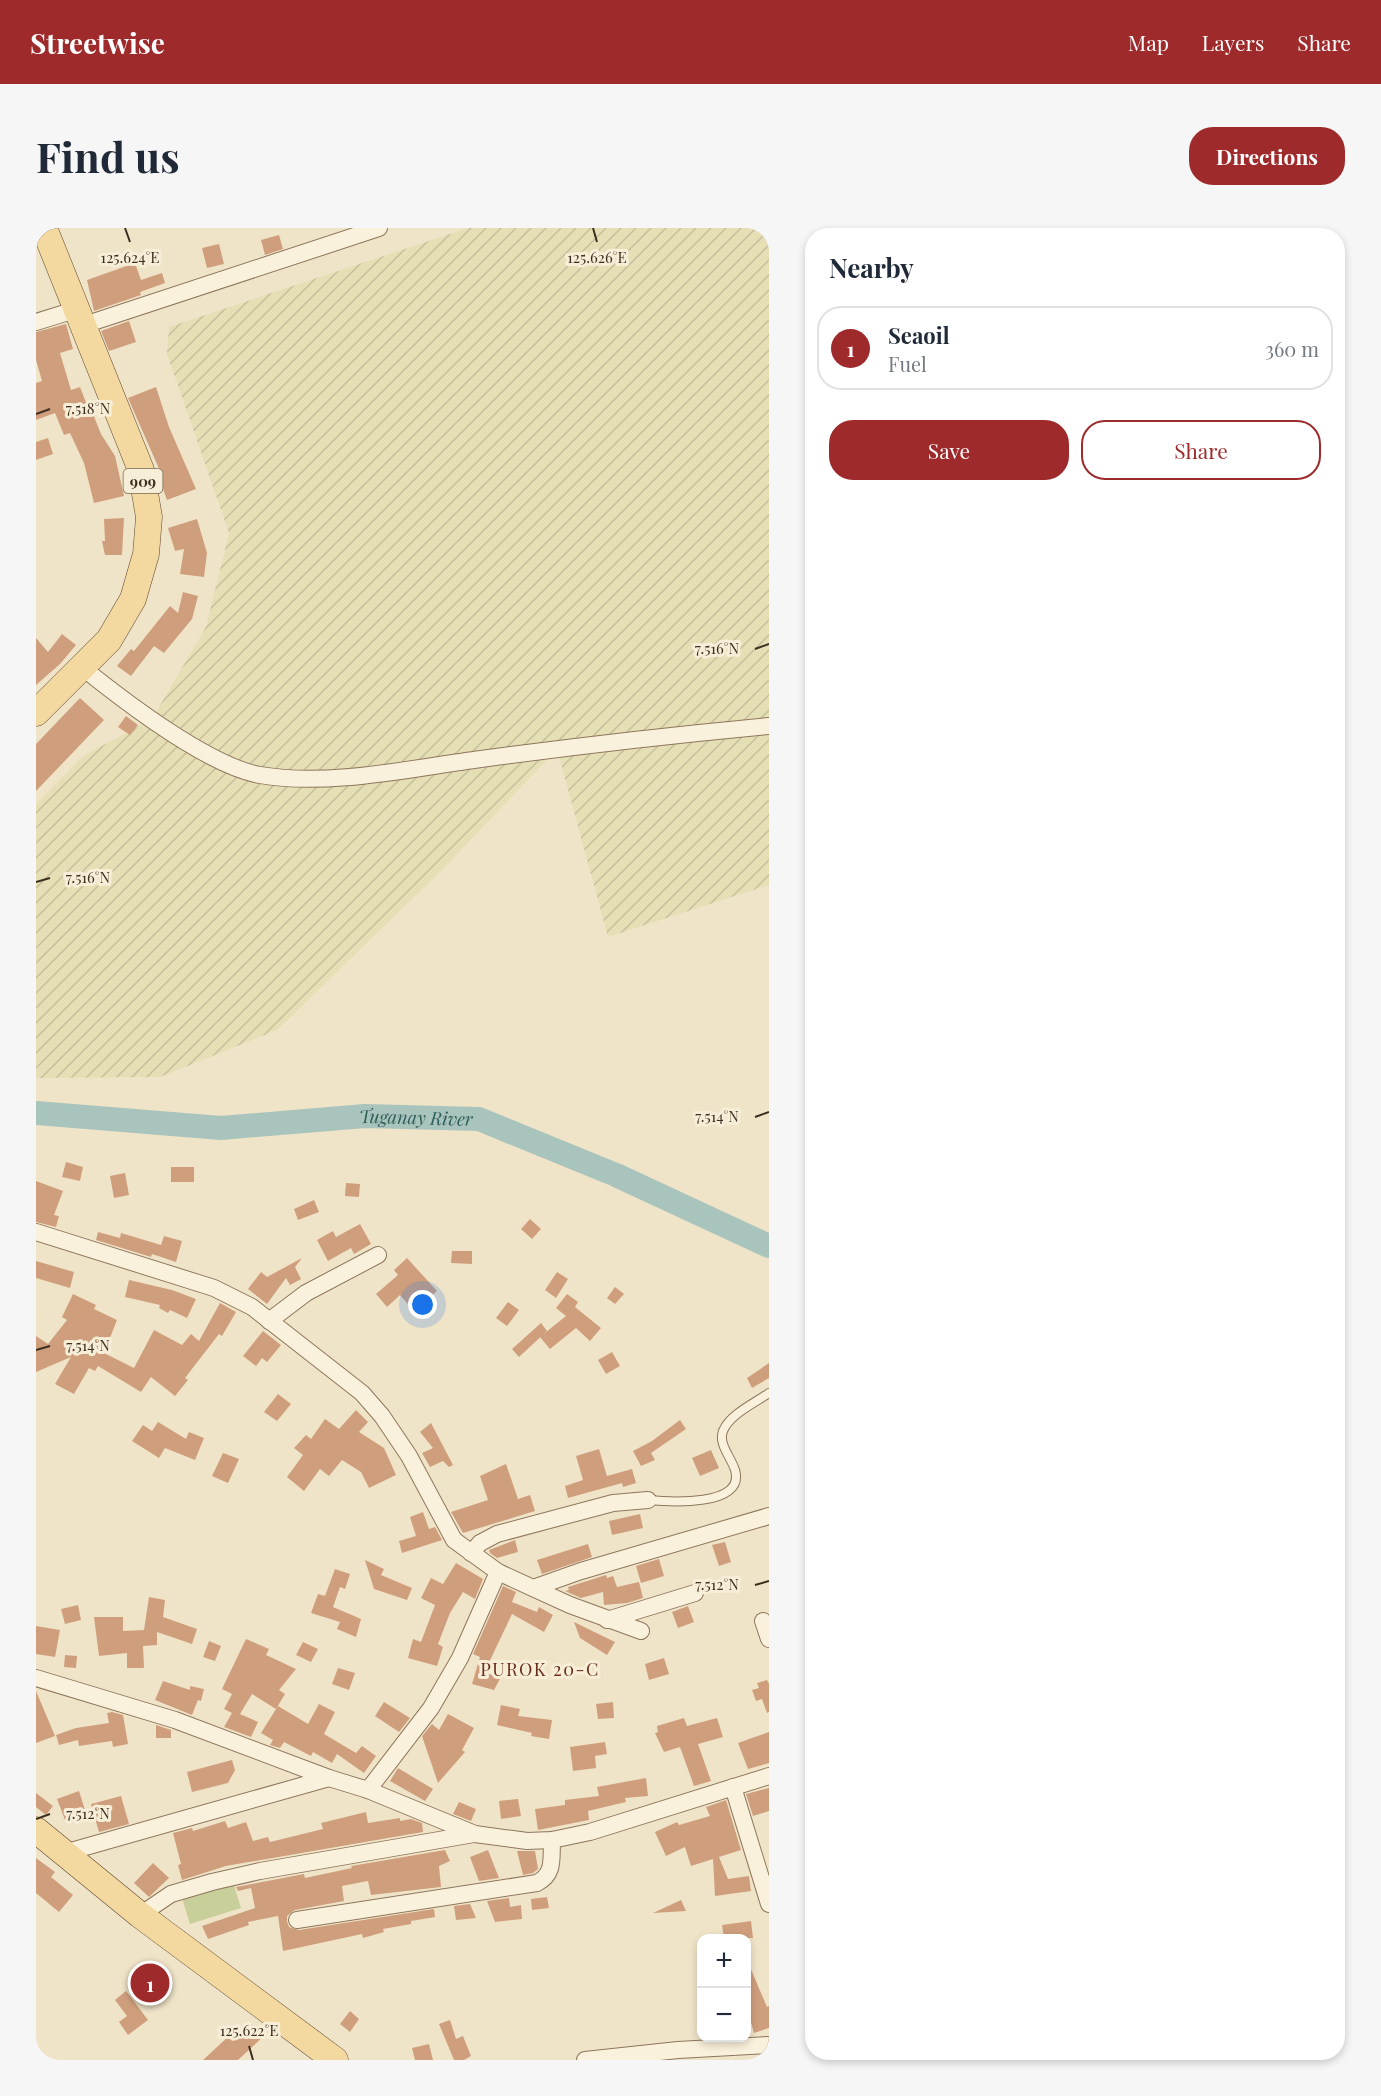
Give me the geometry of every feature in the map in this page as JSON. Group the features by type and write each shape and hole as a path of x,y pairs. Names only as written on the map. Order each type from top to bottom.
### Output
{"main road":[{"name":"909","path":"36,713 109,640 133,599 146,554 149,517 141,470 44,228"},
{"path":"36,1830 140,1915 335,2060"}],"street":[{"path":"36,322 81,317 379,228"},
{"path":"82,668 145,714 229,765 271,776 352,776 629,740 769,726"},
{"path":"36,1232 233,1296 362,1393 382,1416 426,1485 454,1539 471,1553 498,1572 607,1620 641,1631"},
{"path":"269,1321 306,1293 378,1255"},
{"path":"471,1553 480,1543 506,1531 613,1503 648,1500"},
{"path":"533,1588 581,1571 769,1516"},
{"path":"368,1790 431,1708 460,1658 498,1572"},
{"path":"607,1620 695,1593"},
{"path":"763,1621 769,1639"},
{"path":"36,1678 175,1720 329,1778 368,1790 474,1834 527,1840 552,1840 590,1832 769,1776"},
{"path":"64,1853 329,1778"},
{"path":"733,1787 769,1904"},
{"path":"140,1915 171,1894 212,1882 260,1871 474,1834"},
{"path":"297,1920 537,1883 544,1879 551,1868 552,1840"},
{"path":"585,2060 678,2050 769,2045"}],"lane":[{"path":"648,1500 697,1500 715,1497 733,1488 736,1482 736,1471 723,1443 722,1432 729,1420 769,1392"}],"shaded area":[{"path":"468,228 769,228 769,885 608,937 557,749 441,871 277,1030 160,1077 39,1078 36,1076 36,804 83,756 152,719 206,627 229,533 167,354 169,327"}],"green space":[{"path":"233,1882 241,1908 190,1924 182,1898"}],"building":[{"path":"279,235 283,249 265,255 261,240"},
{"path":"219,244 224,264 207,268 202,248"},
{"path":"135,263 141,280 162,273 165,283 140,292 141,295 94,311 87,280"},
{"path":"129,321 136,342 109,351 101,331"},
{"path":"66,324 73,349 60,353 71,390 80,387 101,434 115,456 124,496 94,503 84,463 70,433 64,435 55,413 36,420 36,383 42,381 36,360 36,332"},
{"path":"156,387 169,427 196,489 167,500 157,472 160,471 128,398"},
{"path":"48,438 53,454 36,460 36,442"},
{"path":"124,518 122,555 105,555 102,541 105,541 104,519"},
{"path":"197,519 207,553 204,577 180,574 184,549 175,551 168,528"},
{"path":"183,592 198,596 192,619 164,653 154,646 131,676 117,666 131,649 134,651 170,606 178,613"},
{"path":"62,634 76,645 60,664 36,685 36,638 48,652"},
{"path":"80,698 104,720 36,791 36,744"},
{"path":"126,716 138,725 130,735 118,727"},
{"path":"66,1162 83,1167 80,1181 62,1177"},
{"path":"171,1167 194,1167 194,1182 171,1182"},
{"path":"125,1173 129,1195 114,1198 110,1176"},
{"path":"36,1181 63,1191 54,1215 59,1216 56,1227 36,1222"},
{"path":"346,1183 360,1184 359,1197 345,1196"},
{"path":"314,1200 319,1212 298,1220 294,1209"},
{"path":"530,1219 541,1229 532,1239 521,1229"},
{"path":"360,1224 371,1244 354,1254 351,1248 328,1261 317,1240 333,1231 336,1237"},
{"path":"98,1232 120,1238 121,1233 161,1245 164,1236 182,1241 176,1262 152,1254 151,1257 96,1240"},
{"path":"452,1251 472,1251 472,1264 451,1263"},
{"path":"302,1258 295,1267 301,1279 290,1285 286,1278 267,1304 248,1289 261,1272 267,1277"},
{"path":"407,1258 437,1291 414,1311 400,1295 387,1307 376,1294 398,1275 394,1270"},
{"path":"36,1261 74,1272 70,1288 36,1278"},
{"path":"557,1272 568,1279 556,1298 545,1290"},
{"path":"129,1280 172,1290 196,1299 187,1318 170,1310 168,1313 159,1308 160,1305 125,1297"},
{"path":"615,1287 624,1294 615,1304 607,1298"},
{"path":"73,1294 96,1305 94,1309 117,1320 104,1353 134,1368 154,1330 182,1345 191,1334 199,1341 220,1303 236,1312 222,1336 219,1334 185,1378 188,1380 175,1396 151,1377 141,1392 98,1366 95,1371 89,1368 74,1394 55,1384 71,1357 36,1372 36,1336 48,1344 67,1320 62,1317"},
{"path":"567,1294 578,1302 575,1307 601,1328 590,1341 576,1328 550,1349 540,1337 566,1316 556,1308"},
{"path":"508,1302 519,1310 507,1326 496,1318"},
{"path":"541,1323 547,1331 519,1357 512,1349"},
{"path":"263,1331 281,1345 267,1362 262,1358 256,1366 243,1356"},
{"path":"612,1352 620,1366 606,1374 598,1360"},
{"path":"769,1363 769,1378 752,1388 747,1378"},
{"path":"278,1394 291,1404 277,1421 264,1412"},
{"path":"356,1410 368,1422 359,1432 384,1448 396,1475 369,1488 361,1472 342,1460 329,1476 320,1469 304,1491 287,1477 303,1455 294,1448 306,1435 311,1439 325,1419 339,1429"},
{"path":"680,1420 686,1429 651,1453 655,1460 641,1466 633,1451 652,1441"},
{"path":"158,1422 186,1439 189,1432 204,1438 195,1460 165,1448 159,1458 132,1441 143,1425 152,1431"},
{"path":"431,1423 453,1465 449,1467 443,1461 430,1467 422,1453 433,1448 420,1432"},
{"path":"599,1449 607,1476 632,1469 636,1483 623,1487 622,1483 568,1498 565,1486 583,1480 576,1456"},
{"path":"711,1450 719,1468 700,1476 692,1458"},
{"path":"223,1453 239,1459 228,1483 212,1476"},
{"path":"506,1464 518,1499 530,1495 535,1511 463,1533 451,1512 488,1500 480,1476"},
{"path":"423,1512 429,1529 435,1527 442,1540 402,1553 399,1541 416,1536 410,1517"},
{"path":"640,1514 643,1528 612,1535 609,1521"},
{"path":"515,1540 518,1552 497,1558 490,1553 489,1550"},
{"path":"725,1542 731,1562 719,1566 712,1545"},
{"path":"588,1544 592,1557 542,1574 537,1560"},
{"path":"659,1559 664,1576 641,1583 636,1566"},
{"path":"365,1560 384,1569 381,1575 412,1588 407,1600 374,1589"},
{"path":"456,1563 483,1579 475,1599 463,1592 450,1613 438,1644 443,1647 437,1666 408,1658 413,1639 421,1642 435,1605 421,1598 431,1578 443,1584"},
{"path":"335,1569 350,1574 345,1589 340,1587 333,1607 361,1619 356,1637 337,1629 340,1622 311,1613 318,1594 325,1596"},
{"path":"606,1575 607,1578 613,1576 617,1587 639,1582 643,1598 627,1603 604,1605 603,1592 581,1598 565,1591 569,1590 568,1587"},
{"path":"503,1586 516,1592 512,1602 537,1612 539,1607 553,1615 544,1632 512,1614 484,1673 501,1677 494,1690 472,1684 480,1657 473,1654"},
{"path":"149,1597 165,1600 163,1617 197,1629 192,1644 157,1632 157,1645 143,1646 144,1668 127,1668 127,1653 99,1656 94,1617 123,1617 123,1631 144,1630"},
{"path":"78,1605 81,1620 65,1624 61,1609"},
{"path":"688,1606 694,1622 678,1628 672,1612"},
{"path":"574,1622 615,1642 607,1655 580,1638"},
{"path":"36,1626 60,1630 55,1657 36,1654"},
{"path":"246,1639 269,1649 266,1655 296,1669 279,1690 285,1694 276,1709 252,1694 240,1714 258,1722 251,1737 224,1727 232,1713 224,1709 232,1694 222,1689"},
{"path":"209,1641 221,1646 215,1661 203,1657"},
{"path":"303,1642 318,1649 311,1662 296,1655"},
{"path":"65,1655 77,1656 76,1668 64,1667"},
{"path":"664,1658 669,1674 649,1680 645,1664"},
{"path":"338,1668 355,1673 349,1690 332,1684"},
{"path":"767,1680 769,1712 767,1713 762,1699 756,1701 752,1690 759,1688 757,1683"},
{"path":"163,1681 190,1690 190,1686 204,1689 201,1701 198,1700 192,1715 155,1700"},
{"path":"36,1691 55,1736 36,1743"},
{"path":"384,1702 410,1718 399,1732 375,1716"},
{"path":"613,1702 614,1718 598,1719 596,1704"},
{"path":"319,1704 335,1712 324,1734 356,1753 362,1746 376,1756 364,1773 337,1754 332,1763 313,1752 311,1756 284,1742 280,1748 270,1745 273,1740 261,1733 278,1706 308,1724"},
{"path":"501,1705 520,1709 518,1716 552,1720 549,1739 497,1725"},
{"path":"107,1713 123,1715 128,1744 113,1747 112,1741 79,1746 78,1740 59,1745 56,1735 76,1728 109,1723"},
{"path":"448,1714 474,1728 462,1750 465,1752 438,1783 422,1736 432,1724 439,1730"},
{"path":"684,1718 687,1726 717,1718 723,1737 698,1744 711,1781 694,1786 680,1747 664,1752 655,1733 658,1732 657,1726"},
{"path":"156,1725 171,1730 171,1738 156,1738"},
{"path":"769,1732 769,1763 748,1769 738,1743"},
{"path":"605,1742 607,1754 595,1756 596,1768 573,1771 570,1747"},
{"path":"232,1760 235,1770 228,1783 192,1792 187,1772"},
{"path":"398,1768 433,1789 425,1801 390,1781"},
{"path":"646,1778 648,1796 625,1798 626,1802 588,1811 589,1820 538,1830 535,1809 565,1805 565,1800 599,1796 597,1787"},
{"path":"769,1788 769,1811 753,1816 746,1794"},
{"path":"79,1791 86,1813 65,1820 57,1799"},
{"path":"36,1793 53,1806 46,1815 36,1807"},
{"path":"121,1796 129,1824 99,1832 91,1804"},
{"path":"518,1799 521,1816 501,1819 499,1801"},
{"path":"726,1800 741,1850 719,1857 728,1879 749,1876 751,1891 715,1896 713,1859 691,1866 685,1847 666,1856 655,1832 677,1822 679,1825 710,1816 706,1807"},
{"path":"459,1802 476,1809 471,1821 453,1814"},
{"path":"366,1812 368,1823 400,1818 400,1821 411,1819 422,1823 423,1832 226,1866 182,1880 178,1865 181,1864 173,1833 192,1828 193,1831 225,1821 228,1828 246,1822 253,1841 268,1837 270,1842 323,1829 321,1823"},
{"path":"445,1850 450,1861 439,1866 441,1887 371,1895 368,1881 342,1886 344,1901 295,1910 287,1916 287,1921 289,1927 299,1930 434,1909 435,1917 383,1929 384,1932 363,1938 362,1934 283,1951 278,1916 248,1922 249,1925 208,1939 202,1926 255,1908 251,1888 238,1891 236,1887 304,1874 305,1878 352,1868 351,1866"},
{"path":"488,1850 499,1878 479,1881 470,1857"},
{"path":"517,1851 535,1851 538,1869 533,1873 523,1875"},
{"path":"36,1858 55,1872 51,1877 73,1895 59,1912 36,1893"},
{"path":"153,1863 169,1878 149,1897 134,1883"},
{"path":"547,1897 549,1908 532,1910 531,1899"},
{"path":"509,1898 510,1907 521,1905 522,1919 495,1922 487,1901"},
{"path":"681,1900 686,1911 653,1913"},
{"path":"470,1904 476,1918 456,1920 454,1906"},
{"path":"751,1921 753,1938 751,1934 723,1934 722,1925"},
{"path":"142,1967 167,1987 158,1998 132,1978"},
{"path":"751,1969 767,2007 769,2006 769,2028 754,2033 751,2022"},
{"path":"126,1991 148,2020 128,2035 119,2022 127,2016 115,2000"},
{"path":"350,2011 359,2019 350,2032 340,2024"},
{"path":"450,2020 456,2039 463,2036 471,2056 464,2060 454,2060 439,2024"},
{"path":"251,2024 264,2036 238,2060 203,2060 231,2034 235,2039"},
{"path":"429,2044 433,2060 415,2060 412,2048"}],"waterway":[{"name":"Tuganay River","path":"36,1113 221,1128 365,1116 479,1119 616,1175 769,1246"}],"place":[{"name":"Seaoil","path":"150,1983"}],"district":[{"name":"PUROK 20-C","path":"540,1669"}]}
